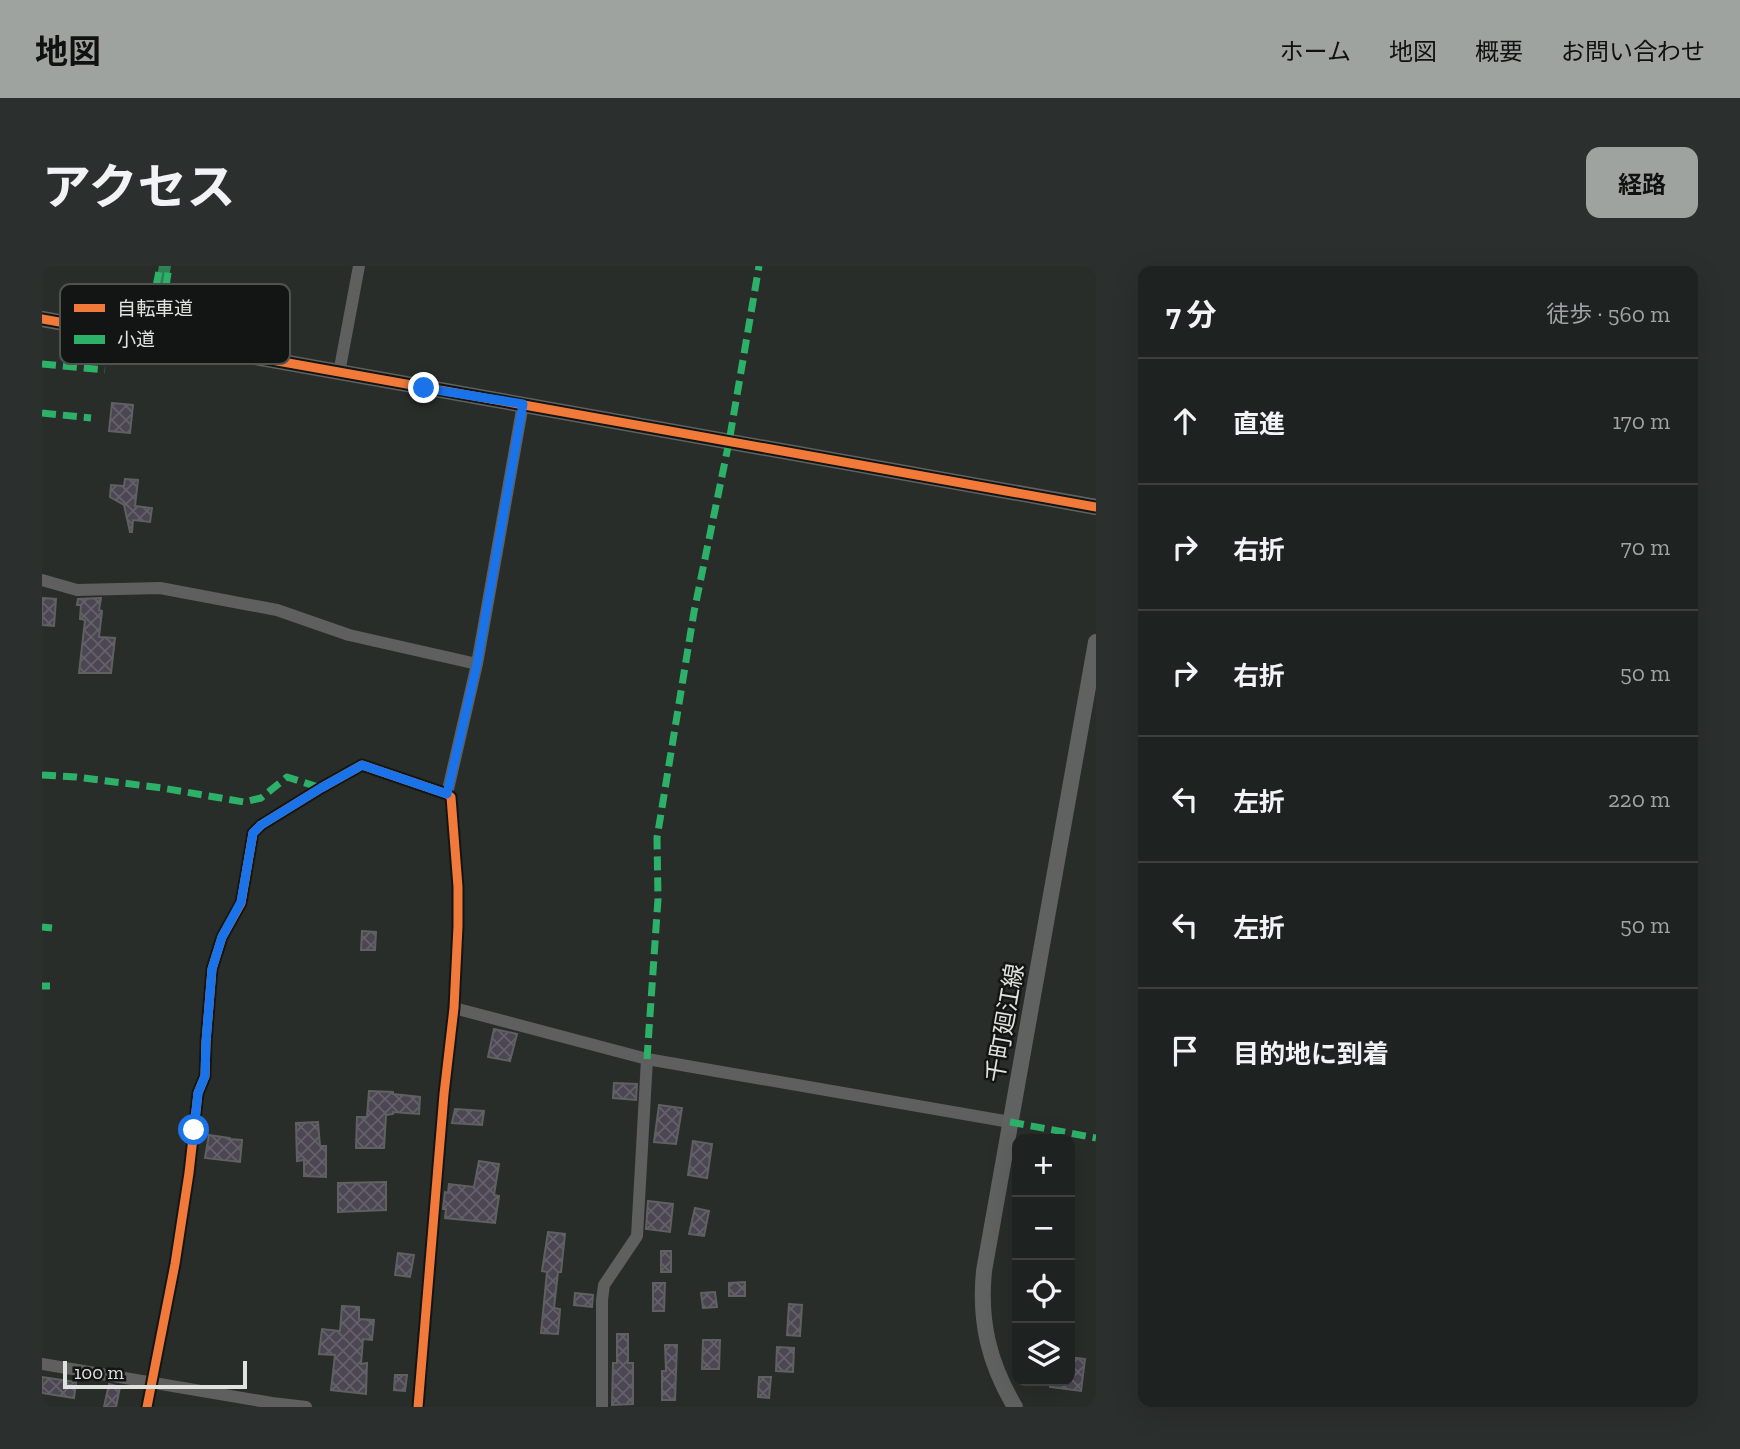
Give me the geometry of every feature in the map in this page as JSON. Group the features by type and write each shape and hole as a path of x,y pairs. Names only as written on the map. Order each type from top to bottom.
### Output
{"street":[{"path":"339,373 359,266"},
{"path":"42,319 60,322"},
{"path":"290,364 1096,507"},
{"path":"447,794 477,664 523,404"},
{"path":"42,580 77,590 160,588 277,610 349,635 477,664"},
{"name":"千町廻江線","path":"1015,1407 997,1374 986,1339 982,1310 984,1271 1096,642"},
{"path":"147,1407 175,1264 198,1093 205,1076 212,969 222,937 241,902 253,833 261,825 362,765 451,797 458,887 454,1008 444,1094 418,1407"},
{"path":"454,1008 647,1059 1010,1122"},
{"path":"602,1407 602,1300 604,1285 637,1236 647,1059"},
{"path":"42,1364 306,1407"}],"building":[{"path":"112,403 133,405 130,433 109,431"},
{"path":"125,479 138,480 135,506 152,508 150,522 133,520 132,532 124,505 110,497 111,485 124,486"},
{"path":"42,598 56,599 54,626 42,625"},
{"path":"101,598 99,637 115,638 111,673 79,673 85,620 80,619 81,605 77,605 78,599"},
{"path":"362,931 376,932 375,950 361,950"},
{"path":"494,1029 517,1034 510,1061 488,1057"},
{"path":"614,1083 637,1084 636,1100 613,1098"},
{"path":"369,1091 420,1097 419,1114 393,1112 386,1115 384,1148 356,1148 357,1117 367,1117"},
{"path":"659,1105 682,1108 676,1144 654,1142"},
{"path":"455,1109 484,1111 482,1125 452,1123"},
{"path":"318,1122 320,1146 326,1146 326,1177 304,1176 304,1160 297,1161 296,1123"},
{"path":"209,1135 242,1140 240,1162 205,1158"},
{"path":"693,1141 712,1144 707,1178 688,1175"},
{"path":"479,1161 499,1164 494,1195 499,1196 495,1223 445,1218 445,1192 448,1193 449,1184 474,1187"},
{"path":"386,1182 386,1210 338,1212 338,1183"},
{"path":"648,1201 673,1204 670,1232 646,1229"},
{"path":"695,1208 709,1211 704,1236 689,1234"},
{"path":"548,1232 565,1234 554,1308 560,1309 558,1334 541,1333 547,1272 542,1271"},
{"path":"661,1251 671,1251 671,1272 661,1272"},
{"path":"398,1253 414,1255 410,1277 395,1275"},
{"path":"745,1282 745,1296 729,1296 729,1283"},
{"path":"653,1283 665,1283 664,1311 653,1311"},
{"path":"715,1292 717,1307 703,1308 701,1293"},
{"path":"575,1293 593,1295 592,1307 574,1305"},
{"path":"789,1304 802,1305 800,1336 787,1335"},
{"path":"342,1306 359,1307 359,1319 374,1320 372,1340 363,1339 361,1364 367,1363 366,1394 331,1390 335,1355 319,1354 322,1329 340,1331"},
{"path":"617,1334 628,1334 628,1363 633,1363 633,1404 612,1405"},
{"path":"703,1340 720,1340 719,1369 702,1369"},
{"path":"665,1345 677,1345 675,1400 662,1400 662,1371 666,1371"},
{"path":"777,1347 794,1348 793,1372 776,1371"},
{"path":"1075,1358 1085,1359 1081,1391 1050,1387 1075,1386"},
{"path":"395,1375 407,1375 405,1391 394,1390"},
{"path":"42,1377 76,1382 74,1398 42,1393"},
{"path":"759,1377 771,1377 769,1398 758,1397"},
{"path":"109,1384 120,1387 116,1407 104,1407"}],"waterway":[{"path":"162,284 165,266"}],"marked path":[{"path":"156,284 160,266"},
{"path":"166,284 169,266"},
{"path":"647,1059 658,899 657,838 694,612 729,442 759,266"},
{"path":"42,364 105,370"},
{"path":"42,413 91,418"},
{"path":"42,775 162,788 244,802 261,798 287,777 321,788"},
{"path":"42,927 52,928"},
{"path":"42,986 50,986"},
{"path":"1010,1122 1096,1138"}],"cycle path":[{"path":"42,319 60,322"},
{"path":"290,363 1096,507"},
{"path":"147,1407 175,1264 198,1093 205,1076 212,969 222,937 241,903 253,833 261,825 362,765 451,797 458,887 454,1008 444,1094 418,1407"}],"route":[{"path":"194,1130 198,1093 205,1076 212,969 222,937 241,902 253,833 261,825 362,765 447,794 477,664 523,404 424,388"}]}
